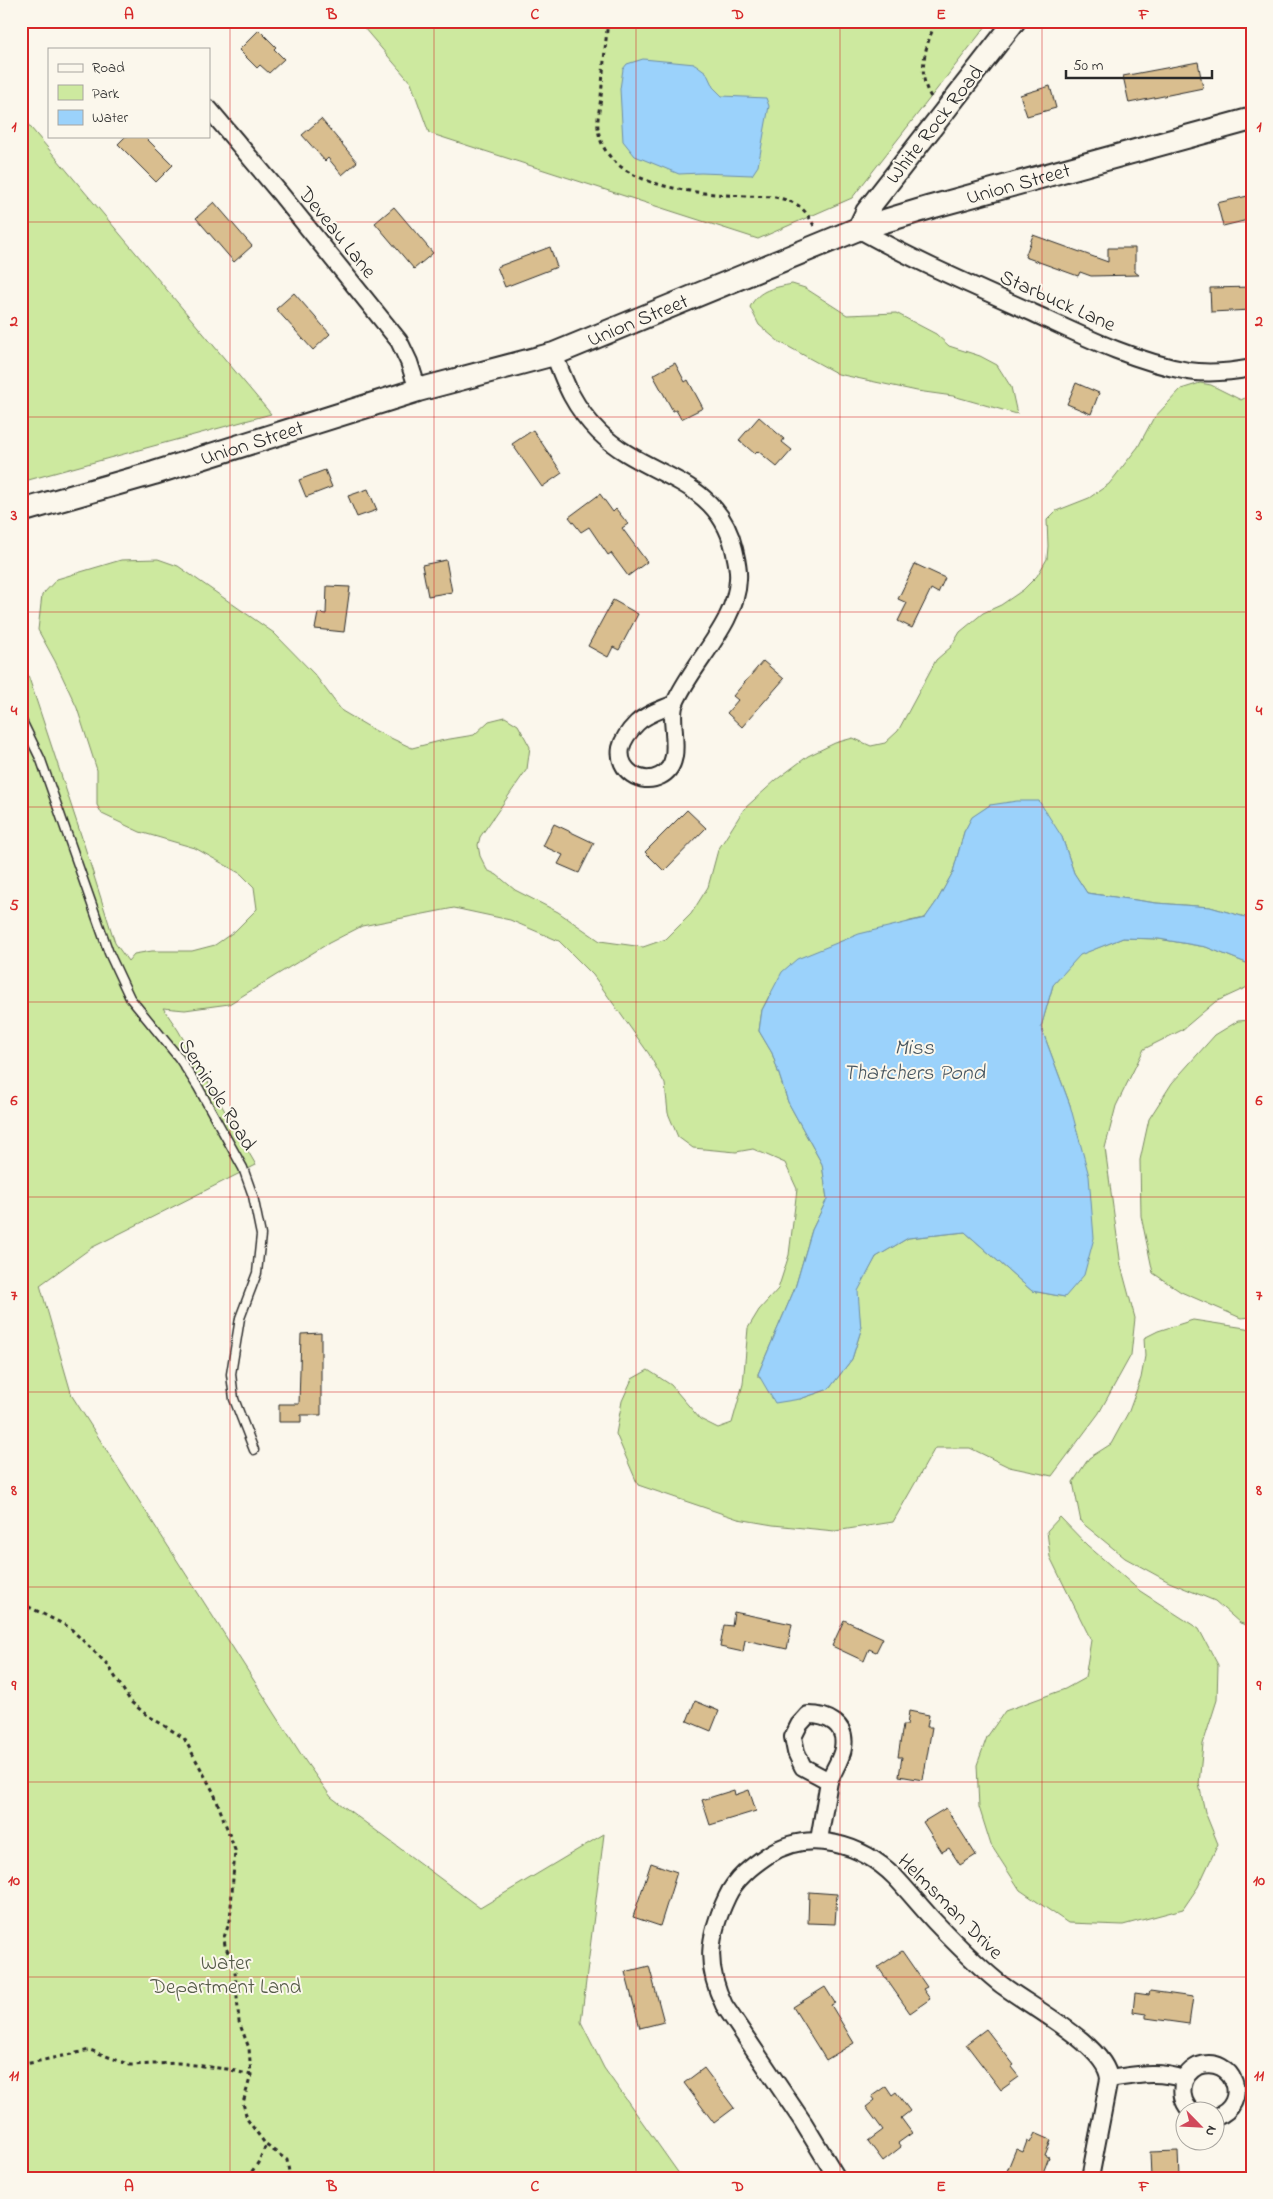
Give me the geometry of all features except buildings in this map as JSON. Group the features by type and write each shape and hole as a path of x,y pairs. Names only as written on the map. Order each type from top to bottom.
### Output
{"main road":[{"name":"Union Street","path":"21,511 154,473 418,390 554,354 858,229 1252,119"}],"street":[{"name":"White Rock Road","path":"858,229 866,212 1016,21"},
{"name":"Deveau Lane","path":"210,110 279,192 399,342 409,362 418,390"},
{"name":"Starbuck Lane","path":"858,229 975,287 1086,338 1144,359 1188,371 1231,372 1252,368"},
{"path":"554,354 568,392 599,432 638,460 686,485 706,499 720,514 730,533 738,579 734,601 674,704 674,756 669,770 661,776 650,780 638,778 629,772 621,760 621,747 627,734 639,721 674,704"},
{"path":"819,1840 829,1781"},
{"name":"Helmsman Drive","path":"837,2178 803,2122 724,2005 716,1988 711,1968 714,1927 729,1892 741,1877 778,1849 791,1843 819,1840 837,1844 869,1858 894,1876 943,1930 999,1982 1086,2043 1101,2058 1108,2070 1109,2079"},
{"path":"1184,2102 1182,2088 1184,2079 1194,2068 1206,2064 1220,2067 1230,2074 1236,2088 1234,2101 1226,2111"},
{"path":"1090,2178 1109,2079 1167,2073 1184,2079"}],"lane":[{"name":"Seminole Road","path":"21,719 40,760 109,953 130,998 179,1058 198,1087 242,1168 253,1196 261,1235 257,1273 240,1318 231,1374 234,1399 254,1450"}],"path":[{"path":"608,21 598,128 605,150 619,166 635,176 699,194 775,197 798,204 807,212 823,244"},
{"path":"936,21 928,39 923,66 925,88 942,114"},
{"path":"21,1603 69,1627 107,1664 132,1702 146,1715 184,1738 214,1793 235,1850 230,1921 224,1937 225,1946 233,1963 239,2022 249,2048 251,2075 243,2103 247,2119 266,2145 287,2160 290,2178"},
{"path":"21,2065 90,2050 130,2064 179,2063 226,2069 251,2075"},
{"path":"247,2178 258,2163 266,2145"}],"green space":[{"path":"358,21 990,21 852,198 758,239 429,133 411,83"},
{"path":"21,116 271,414 21,482"},
{"path":"792,284 805,288 847,315 896,313 936,334 949,346 980,356 997,365 1011,387 1017,414 953,396 917,391 838,374 778,341 759,325 750,307 762,293 773,288"},
{"name":"Water Department Land","path":"1200,383 1211,385 1241,400 1252,394 1252,919 1210,907 1156,903 1087,893 1074,873 1062,837 990,805 972,818 964,832 953,872 925,918 910,921 769,996 762,1010 759,1031 772,1053 788,1102 822,1164 827,1199 812,1230 795,1288 758,1374 758,1377 800,1399 829,1389 852,1359 861,1330 857,1291 876,1257 908,1238 965,1232 1032,1291 1065,1297 1070,1105 1041,1027 1053,985 1079,955 1123,938 1159,939 1206,947 1252,964 1252,985 1215,1002 1182,1030 1144,1049 1116,1106 1105,1148 1121,1266 1135,1318 1131,1355 1099,1413 1052,1476 1009,1467 970,1448 935,1448 893,1522 835,1531 773,1525 738,1519 638,1485 616,1434 622,1401 632,1379 648,1370 671,1385 700,1419 718,1428 732,1423 743,1384 748,1328 759,1310 778,1289 789,1255 797,1189 785,1163 753,1149 736,1152 693,1148 678,1137 668,1113 665,1084 649,1054 593,975 559,941 510,920 454,908 362,926 329,943 229,1004 185,1010 163,1008 178,1030 256,1165 91,1248 40,1285 72,1396 306,1762 331,1797 480,1908 604,1834 581,2022 604,2068 682,2178 21,2178 21,674 27,672 115,943 128,961 134,954 152,951 192,951 215,945 235,931 257,909 254,887 241,874 195,848 140,832 102,814 97,805 97,770 77,708 38,630 42,595 57,579 121,560 158,559 178,566 274,633 315,675 342,711 376,731 412,748 474,735 489,721 505,717 518,725 530,747 527,769 480,837 478,845 480,856 487,870 497,875 515,890 558,912 600,941 643,947 666,939 691,914 708,887 718,850 744,809 776,780 808,756 835,743 853,738 871,746 885,743 898,731 936,660 951,647 960,632 983,613 1001,605 1023,590 1037,576 1047,559 1047,520 1056,511 1089,498 1109,484 1138,447 1153,419 1181,389"},
{"path":"1252,1020 1252,1317 1241,1318 1181,1292 1153,1273 1141,1216 1140,1160 1149,1119 1172,1083 1215,1035 1238,1021"},
{"path":"1193,1320 1252,1329 1252,1627 1240,1623 1215,1601 1169,1582 1125,1558 1081,1522 1073,1482 1089,1458 1111,1444 1129,1411 1141,1378 1145,1356 1144,1338 1158,1331"},
{"path":"1060,1517 1087,1545 1140,1591 1199,1629 1218,1665 1217,1700 1203,1744 1199,1784 1205,1812 1218,1844 1198,1887 1183,1909 1123,1925 1068,1923 1020,1890 991,1845 979,1807 977,1765 987,1737 1005,1711 1065,1689 1085,1678 1091,1640 1050,1557 1047,1531"}],"water":[{"path":"643,59 695,64 706,72 713,87 722,96 766,98 769,106 758,166 752,175 679,174 635,156 623,141 620,89 623,69 627,64"},
{"name":"Miss Thatchers Pond","path":"1017,801 1039,801 1062,837 1074,873 1087,893 1156,903 1210,907 1252,919 1252,964 1206,947 1159,939 1123,938 1080,955 1053,985 1041,1027 1070,1105 1089,1176 1094,1238 1084,1275 1065,1297 1032,1291 965,1232 908,1238 876,1257 858,1291 861,1330 852,1359 829,1389 800,1399 775,1403 758,1374 795,1288 812,1230 827,1199 822,1164 788,1102 772,1053 759,1031 762,1010 782,972 797,959 859,934 925,918 953,872 964,832 972,817 990,805"}]}
